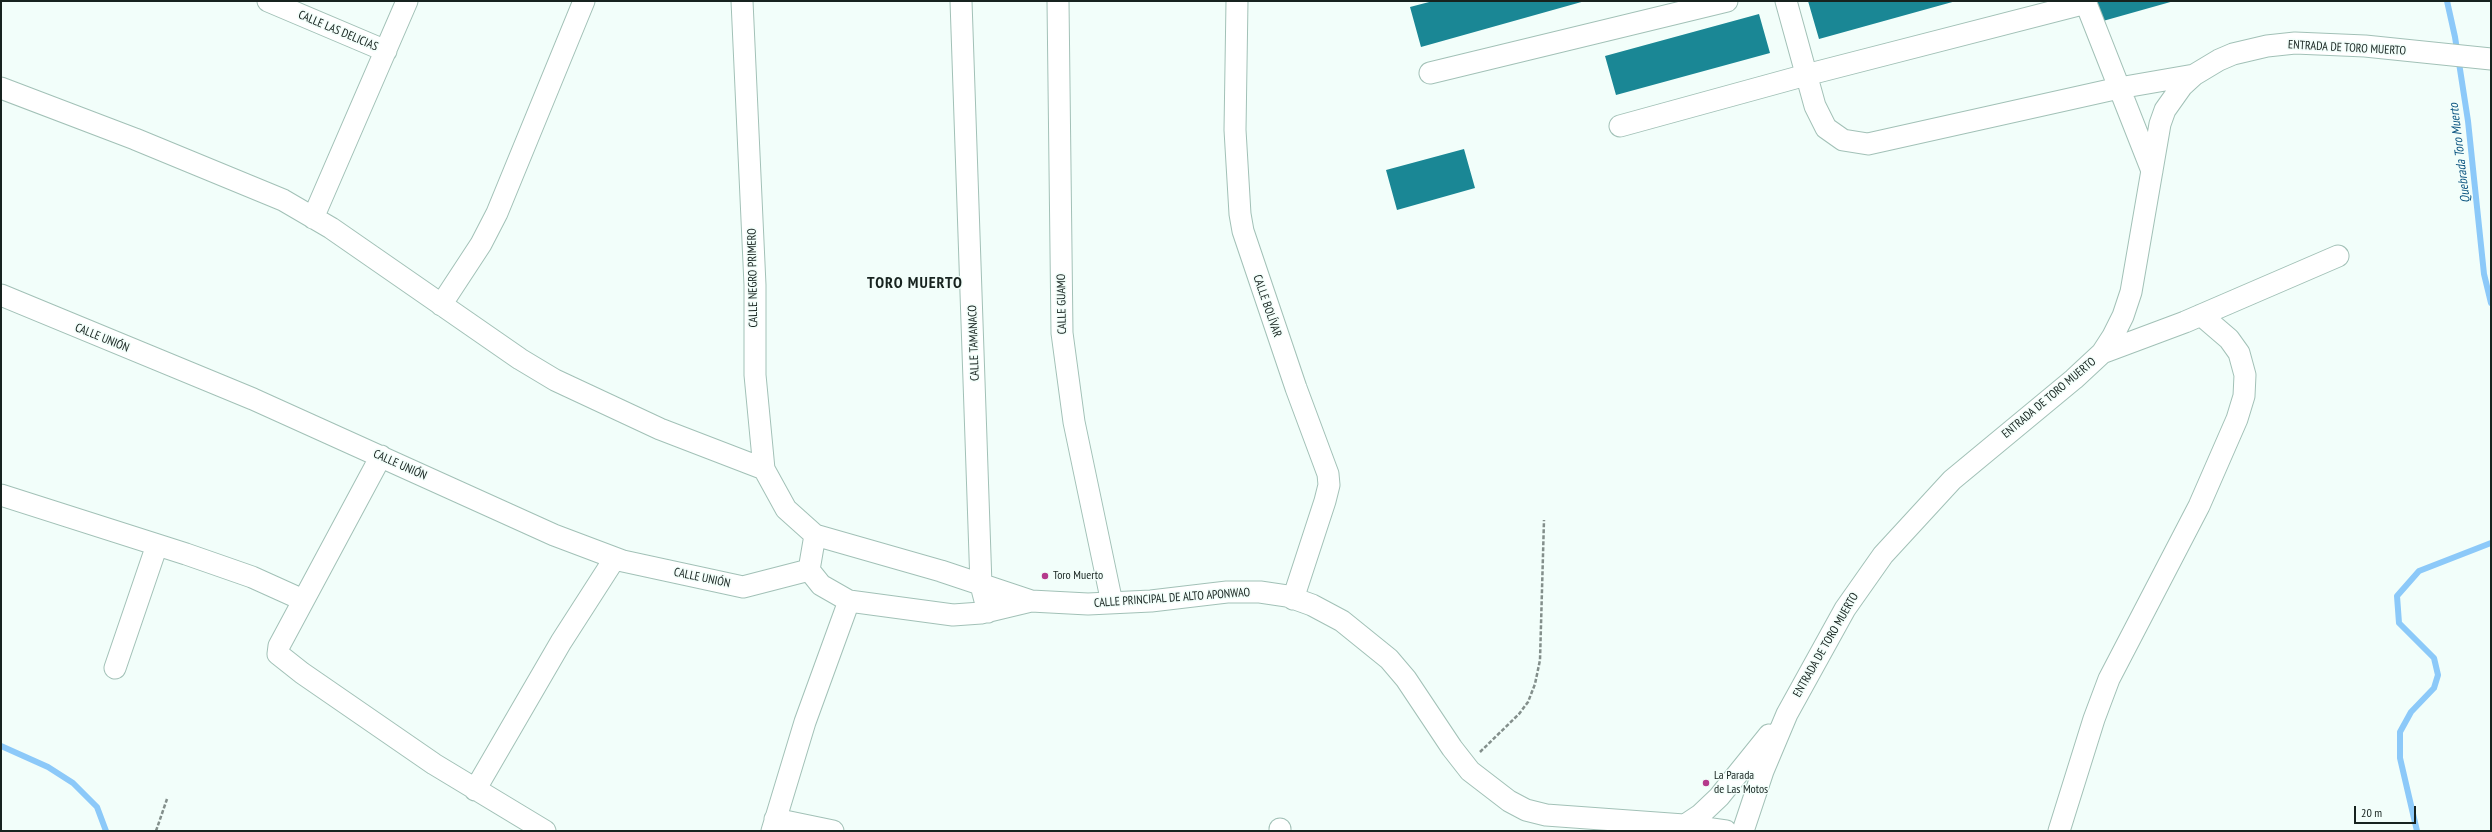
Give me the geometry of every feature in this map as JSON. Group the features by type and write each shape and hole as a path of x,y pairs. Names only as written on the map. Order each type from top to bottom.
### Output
{"street":[{"name":"CALLE LAS DELICIAS","path":"268,1 386,51"},
{"path":"313,218 407,1"},
{"path":"442,305 481,244 497,213 584,1"},
{"name":"CALLE NEGRO PRIMERO","path":"742,1 755,285 755,375 764,469 786,509 815,535"},
{"name":"CALLE TAMANACO","path":"961,1 980,487 981,585 988,612"},
{"name":"CALLE GUAMO","path":"1058,1 1062,333 1074,422 1112,603"},
{"name":"CALLE BOLÍVAR","path":"1236,1 1235,130 1239,207 1243,231 1296,388 1328,474 1329,484 1325,501 1293,598"},
{"path":"1430,73 1727,1"},
{"path":"1786,1 1815,106 1826,128 1843,140 1868,144 2119,88 2194,75"},
{"path":"1620,126 1806,74 2085,2 2152,171"},
{"name":"ENTRADA DE TORO MUERTO","path":"1743,831 1773,744 1802,686 1845,609 1883,555 1906,528 1952,480 2074,379 2102,353 2123,316 2131,292 2160,124 2165,110 2182,86 2194,75 2233,54 2267,46 2318,44 2491,59"},
{"path":"1,88 252,186 313,218 520,359 555,380 660,429 764,469"},
{"path":"2102,353 2201,315 2338,256"},
{"name":"CALLE UNIÓN","path":"1,295 246,396 554,535 615,558 742,587 809,570"},
{"path":"2059,831 2094,719 2109,679 2198,506 2237,418 2244,396 2245,374 2239,353 2230,339 2201,315"},
{"path":"381,456 279,646 278,654 376,725 475,790 545,831"},
{"path":"1,495 157,544 252,577 303,600"},
{"path":"809,570 815,535"},
{"name":"CALLE PRINCIPAL DE ALTO APONWAO","path":"815,535 940,571 1031,601"},
{"path":"115,668 157,544"},
{"path":"475,790 561,642 615,558"},
{"name":"CALLE PRINCIPAL DE ALTO APONWAO","path":"809,570 821,585 849,602 953,615 988,612 1031,601 1112,603 1260,592 1293,598 1342,621 1389,659 1406,679 1465,764 1489,787 1509,801 1526,810 1546,815 1726,831"},
{"path":"833,831 774,825 805,722 849,602"},
{"path":"1680,828 1700,815 1741,773 1764,743 1802,686"}],"path":[{"path":"1465,764 1519,714 1528,702 1535,684 1540,660 1544,520"},
{"path":"156,831 167,799"}],"building":[{"path":"1433,1 1585,1 1421,47 1410,7"},
{"path":"1808,1 1956,1 1819,39"},
{"path":"2097,1 2174,1 2103,21"},
{"path":"1759,14 1770,53 1616,95 1605,56"},
{"path":"1464,149 1475,188 1397,210 1386,170"}],"waterway":[{"name":"Quebrada Toro Muerto","path":"2447,1 2455,37 2468,121 2484,274 2491,303"},
{"name":"Quebrada Toro Muerto","path":"2417,831 2400,758 2400,732 2411,712 2434,688 2438,675 2434,658 2399,623 2397,596 2419,571 2491,543"},
{"path":"1,746 48,767 73,783 97,807 106,831"}],"place":[{"name":"Toro Muerto","path":"1045,576"},
{"name":"La Parada de Las Motos","path":"1706,783"}],"district":[{"name":"TORO MUERTO","path":"915,283"}]}
